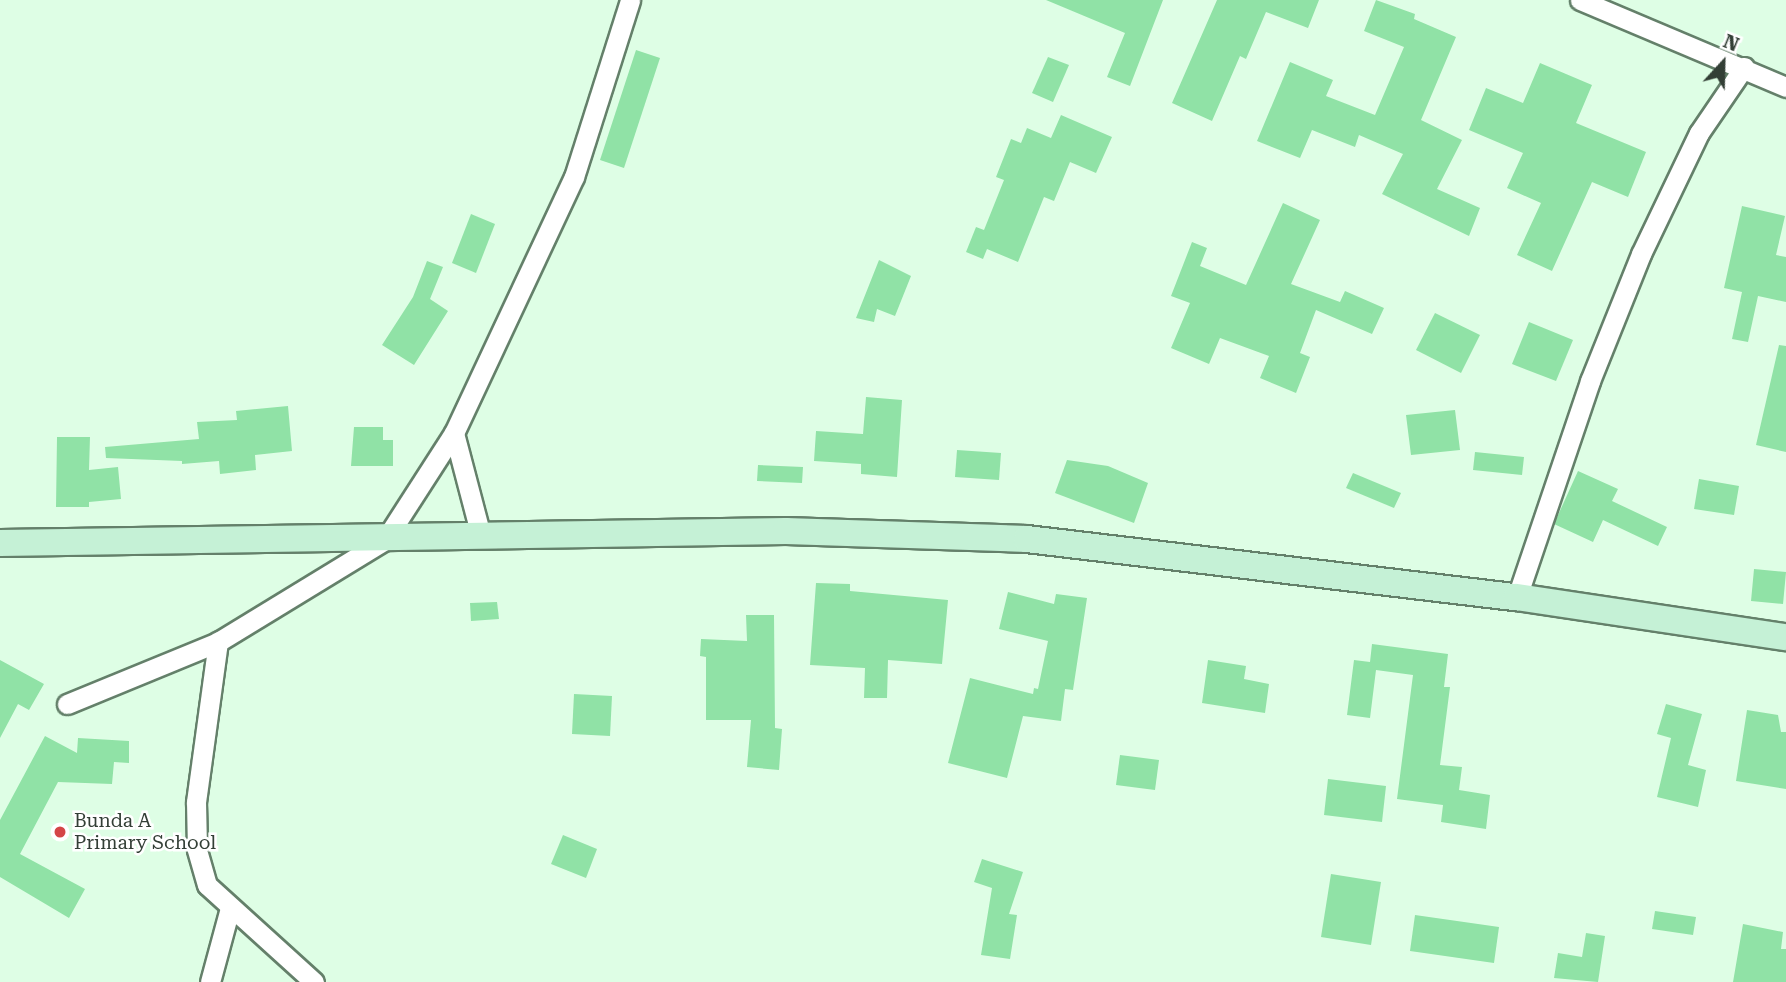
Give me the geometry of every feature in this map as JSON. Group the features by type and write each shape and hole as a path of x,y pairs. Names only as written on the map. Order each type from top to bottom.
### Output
{"main road":[{"path":"0,543 385,540 786,531 1027,539 1517,597 1786,637"}],"street":[{"path":"66,704 218,642 385,540 454,433 574,177 631,0"},
{"path":"1580,0 1786,87"},
{"path":"1517,597 1590,381 1642,254 1699,133 1744,67"},
{"path":"454,433 481,536"},
{"path":"218,642 204,728 196,802 197,849 207,885 314,982"},
{"path":"210,982 230,908"}],"building":[{"path":"1046,0 1163,0 1130,86 1107,77 1125,33"},
{"path":"1217,0 1319,0 1308,28 1266,12 1246,59 1240,56 1212,121 1172,103"},
{"path":"1376,0 1415,14 1414,19 1456,37 1421,120 1462,140 1437,189 1480,208 1469,236 1382,194 1403,154 1359,135 1355,147 1312,130 1300,158 1257,141 1290,62 1333,80 1326,96 1375,115 1404,47 1364,31"},
{"path":"636,50 660,58 624,168 600,160"},
{"path":"1048,57 1069,65 1053,102 1032,93"},
{"path":"1540,63 1592,85 1576,123 1646,152 1628,197 1592,182 1552,271 1517,255 1541,203 1507,188 1523,153 1469,130 1486,88 1523,103"},
{"path":"1061,115 1112,137 1096,173 1070,162 1054,201 1044,197 1018,262 987,249 983,259 966,252 976,227 984,230 1004,180 996,177 1011,139 1021,143 1027,128 1051,138"},
{"path":"1283,203 1320,220 1291,284 1340,302 1345,291 1384,308 1372,334 1316,310 1300,353 1310,357 1296,393 1260,378 1269,356 1220,338 1209,364 1171,348 1190,303 1171,296 1192,242 1207,248 1200,266 1246,285"},
{"path":"1742,206 1785,216 1776,255 1786,257 1786,302 1758,296 1748,342 1732,339 1742,292 1724,288"},
{"path":"471,214 495,224 476,273 452,263"},
{"path":"879,260 911,276 895,316 877,309 874,322 856,318"},
{"path":"427,261 443,267 430,299 448,311 414,365 382,345 413,297"},
{"path":"1435,313 1480,335 1461,373 1416,350"},
{"path":"1529,322 1573,340 1556,381 1512,364"},
{"path":"1779,345 1786,346 1786,452 1756,445"},
{"path":"866,397 902,400 897,477 861,474 861,464 814,461 816,431 863,434"},
{"path":"288,406 292,451 255,455 256,470 220,474 219,461 182,464 182,461 106,458 105,447 199,439 197,422 237,420 236,411"},
{"path":"1455,410 1460,450 1411,455 1406,415"},
{"path":"354,427 383,427 383,440 393,440 393,466 351,466"},
{"path":"57,437 90,437 89,470 118,467 121,499 89,502 89,507 56,507"},
{"path":"957,450 1001,453 999,480 955,477"},
{"path":"1475,452 1524,457 1522,475 1473,470"},
{"path":"1067,460 1108,466 1148,483 1134,523 1055,493"},
{"path":"758,465 803,467 802,483 757,481"},
{"path":"1578,471 1618,489 1612,501 1667,527 1658,546 1603,520 1593,542 1554,524"},
{"path":"1353,473 1401,493 1394,508 1346,488"},
{"path":"1699,479 1739,486 1734,515 1694,509"},
{"path":"1754,569 1786,572 1783,604 1751,601"},
{"path":"816,583 850,584 850,591 948,600 942,664 888,660 887,698 864,698 865,668 810,665"},
{"path":"1008,592 1054,604 1056,594 1087,598 1073,690 1065,689 1061,721 1023,716 1007,778 948,763 970,678 1033,694 1034,688 1038,689 1048,641 999,629"},
{"path":"497,602 499,619 471,621 470,603"},
{"path":"746,615 774,615 775,728 782,729 779,770 747,767 751,720 706,720 706,657 700,656 701,639 747,641"},
{"path":"1372,644 1448,654 1444,687 1450,687 1440,765 1462,767 1459,790 1490,795 1486,829 1441,822 1443,805 1397,799 1413,675 1376,670 1370,718 1347,715 1354,660 1370,662"},
{"path":"0,660 44,684 29,710 18,704 0,738"},
{"path":"1208,660 1246,666 1244,679 1269,684 1265,713 1202,703"},
{"path":"574,694 612,696 610,736 572,734"},
{"path":"1666,704 1702,714 1688,765 1706,770 1698,807 1657,797 1671,738 1657,734"},
{"path":"1747,710 1778,715 1781,732 1786,732 1786,789 1736,781"},
{"path":"45,736 77,753 78,738 129,741 129,763 114,762 112,784 58,782 20,854 85,889 69,918 0,877 0,820"},
{"path":"1120,755 1159,760 1155,790 1116,785"},
{"path":"1328,779 1386,786 1382,822 1324,815"},
{"path":"563,835 597,849 586,878 551,864"},
{"path":"982,859 1023,872 1009,914 1017,915 1010,959 981,955 992,888 974,882"},
{"path":"1331,874 1381,882 1371,945 1321,937"},
{"path":"1655,911 1696,917 1693,935 1652,929"},
{"path":"1415,915 1499,927 1494,963 1410,951"},
{"path":"1743,924 1783,932 1781,949 1786,949 1786,982 1733,982"},
{"path":"1586,933 1605,936 1598,982 1554,978 1558,953 1582,957"}],"place":[{"name":"Bunda A Primary School","path":"60,832"}]}
